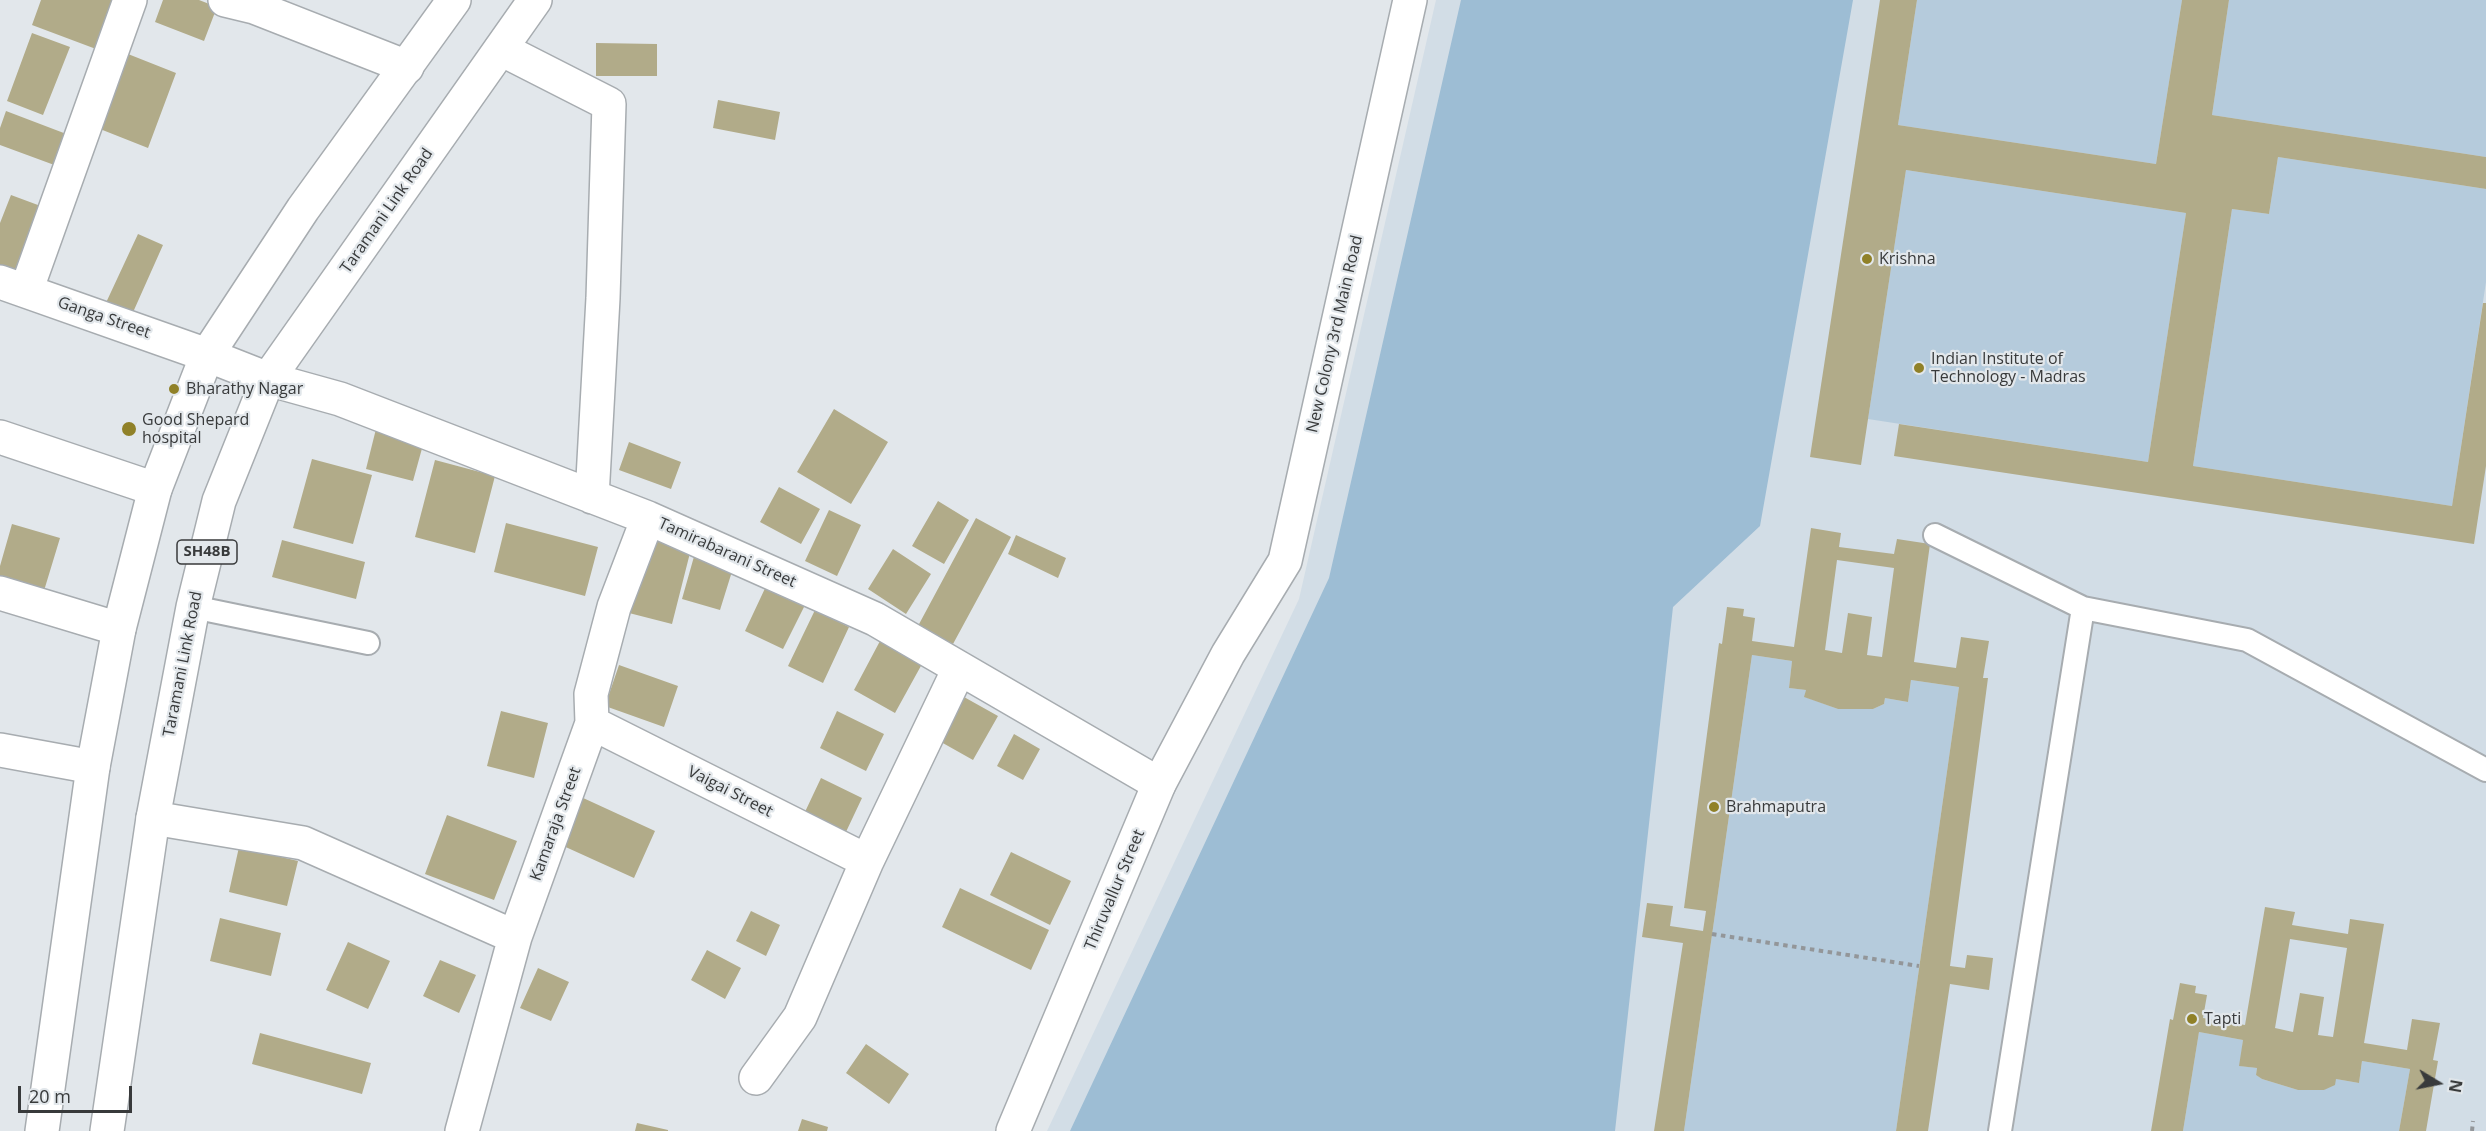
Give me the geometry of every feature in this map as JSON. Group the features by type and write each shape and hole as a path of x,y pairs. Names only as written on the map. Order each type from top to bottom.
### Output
{"street":[{"path":"13,287 130,0"},
{"path":"225,0 255,7 406,67"},
{"path":"42,1131 93,767 119,629 155,489 207,355 303,208 454,0"},
{"name":"Taramani Link Road","path":"107,1131 153,818 194,607 219,501 268,379 535,0"},
{"name":"New Colony 3rd Main Road","path":"1227,654 1285,561 1410,0"},
{"path":"501,49 609,104 603,298 592,497"},
{"name":"Ganga Street","path":"13,287 207,355 268,379"},
{"name":"Tamirabarani Street","path":"268,379 340,399 648,518 875,619 1159,784"},
{"path":"0,437 155,489"},
{"name":"Kamaraja Street","path":"462,1131 515,937 592,723 591,694 611,618 648,518"},
{"path":"0,593 119,629"},
{"name":"Thiruvallur Street","path":"1013,1131 1159,784 1227,654"},
{"path":"756,1078 800,1017 867,861 959,669"},
{"name":"Vaigai Street","path":"592,723 867,861"},
{"path":"0,750 93,767"},
{"path":"153,818 303,843 515,937"}],"lane":[{"path":"1935,535 2083,608 2247,640 2486,770"},
{"path":"194,607 368,643"},
{"path":"2000,1131 2083,608"}],"path":[{"path":"1712,934 1919,966"},
{"path":"2472,1131 2473,1121"}],"shaded area":[{"name":"Indian Institute of Technology - Madras","path":"1436,0 2486,0 2486,1131 1047,1131 1299,599"},
{"path":"1461,0 1853,0 1760,526 1673,607 1615,1131 1070,1131 1329,578"},
{"path":"1917,0 2182,0 2156,164 1898,125"},
{"path":"2229,0 2486,0 2486,157 2212,115"},
{"path":"2278,157 2486,189 2486,282 2452,506 2193,466 2232,209 2269,214"},
{"path":"1906,170 2186,213 2148,462 1868,419"},
{"path":"1752,655 1792,661 1789,688 1806,690 1805,697 1838,709 1873,709 1884,704 1885,698 1908,702 1911,680 1959,687 1896,1131 1684,1131"},
{"path":"2199,1032 2243,1040 2240,1066 2257,1068 2256,1075 2262,1079 2298,1090 2324,1090 2336,1079 2359,1083 2362,1061 2410,1069 2399,1131 2183,1131"}],"building":[{"path":"41,0 114,0 96,49 32,25"},
{"path":"163,0 199,0 217,7 204,41 155,22"},
{"name":"Krishna","path":"1880,0 1917,0 1898,125 2156,164 2182,0 2229,0 2212,115 2486,157 2486,189 2278,157 2269,214 2232,209 2193,466 2452,506 2483,303 2486,303 2486,466 2474,544 1894,456 1899,424 2148,462 2186,213 1906,170 1861,465 1810,457"},
{"path":"32,33 70,47 43,115 7,101"},
{"path":"596,43 657,44 657,76 596,76"},
{"path":"128,54 176,73 148,148 100,129"},
{"path":"718,100 780,112 775,140 713,128"},
{"path":"6,111 69,135 57,166 0,145 0,128"},
{"path":"11,195 46,208 20,277 0,269 0,223"},
{"path":"138,234 163,245 130,319 104,307"},
{"path":"834,409 888,442 851,504 797,472"},
{"path":"378,421 426,434 413,481 366,469"},
{"path":"629,442 681,462 671,489 619,470"},
{"path":"312,459 372,475 353,544 293,528"},
{"path":"435,460 495,476 475,553 415,537"},
{"path":"779,487 820,509 801,544 760,522"},
{"path":"938,501 969,520 944,564 912,546"},
{"path":"829,510 861,525 837,576 805,561"},
{"path":"976,518 1011,537 953,644 918,626"},
{"path":"506,523 598,547 585,596 494,572"},
{"path":"12,524 60,538 43,594 0,581 0,566"},
{"name":"Brahmaputra","path":"1811,528 1841,533 1839,547 1894,554 1897,539 1930,544 1914,662 1956,668 1961,637 1989,641 1983,678 1988,678 1950,966 1965,968 1967,955 1993,958 1989,990 1950,984 1928,1131 1896,1131 1959,687 1911,680 1908,702 1885,698 1884,704 1873,709 1838,709 1804,697 1806,690 1789,688 1792,661 1752,655 1684,1131 1654,1131 1683,943 1642,937 1647,903 1673,906 1670,926 1703,931 1706,911 1684,908 1719,643 1722,644 1727,607 1744,609 1743,616 1755,618 1752,641 1794,647","holes":["1837,560 1894,568 1882,657 1867,655 1872,617 1848,613 1842,653 1825,650"]},
{"path":"649,534 692,545 672,624 629,613"},
{"path":"1016,535 1066,558 1058,578 1008,554"},
{"path":"282,540 365,562 356,599 272,577"},
{"path":"893,549 931,574 906,614 868,589"},
{"path":"695,553 734,565 720,610 682,599"},
{"path":"768,582 807,601 783,649 745,631"},
{"path":"815,610 849,627 823,683 788,666"},
{"path":"880,641 922,664 895,713 854,690"},
{"path":"619,665 678,686 664,727 605,706"},
{"path":"964,697 998,716 973,760 941,742"},
{"path":"501,711 548,723 534,778 487,766"},
{"path":"837,711 884,734 866,771 820,748"},
{"path":"1014,734 1040,749 1023,780 997,766"},
{"path":"821,778 862,798 845,834 804,814"},
{"path":"581,797 655,831 634,878 559,844"},
{"path":"447,815 517,841 494,900 425,874"},
{"path":"239,847 298,861 287,906 229,892"},
{"path":"1011,852 1071,881 1050,925 990,895"},
{"path":"960,888 1049,930 1031,970 942,927"},
{"name":"Tapti","path":"2265,907 2295,912 2292,925 2348,934 2350,919 2384,924 2364,1043 2407,1050 2412,1019 2440,1023 2433,1060 2438,1061 2426,1131 2399,1131 2410,1069 2362,1061 2359,1083 2336,1079 2335,1085 2324,1090 2298,1090 2262,1079 2256,1075 2257,1068 2239,1066 2243,1040 2199,1032 2183,1131 2151,1131 2170,1019 2173,1020 2180,983 2196,986 2195,993 2207,995 2203,1018 2245,1025","holes":["2290,939 2347,948 2333,1037 2318,1035 2324,997 2300,993 2293,1032 2275,1028"]},
{"path":"751,911 780,925 766,956 736,941"},
{"path":"220,918 281,933 271,976 210,961"},
{"path":"348,942 390,961 368,1009 326,990"},
{"path":"707,950 741,968 725,999 691,980"},
{"path":"440,960 476,975 459,1013 423,996"},
{"path":"538,968 569,982 551,1021 520,1008"},
{"path":"260,1033 371,1063 362,1094 252,1064"},
{"path":"866,1044 909,1074 889,1104 846,1073"},
{"path":"802,1119 828,1127 827,1131 798,1131"},
{"path":"637,1123 668,1130 668,1131 635,1131"}],"place":[{"name":"Krishna","path":"1867,259"},
{"name":"Indian Institute of Technology - Madras","path":"1919,368"},
{"name":"Bharathy Nagar","path":"174,389"},
{"name":"Good Shepard hospital","path":"129,429"},
{"name":"Brahmaputra","path":"1714,807"},
{"name":"Tapti","path":"2192,1019"}]}
